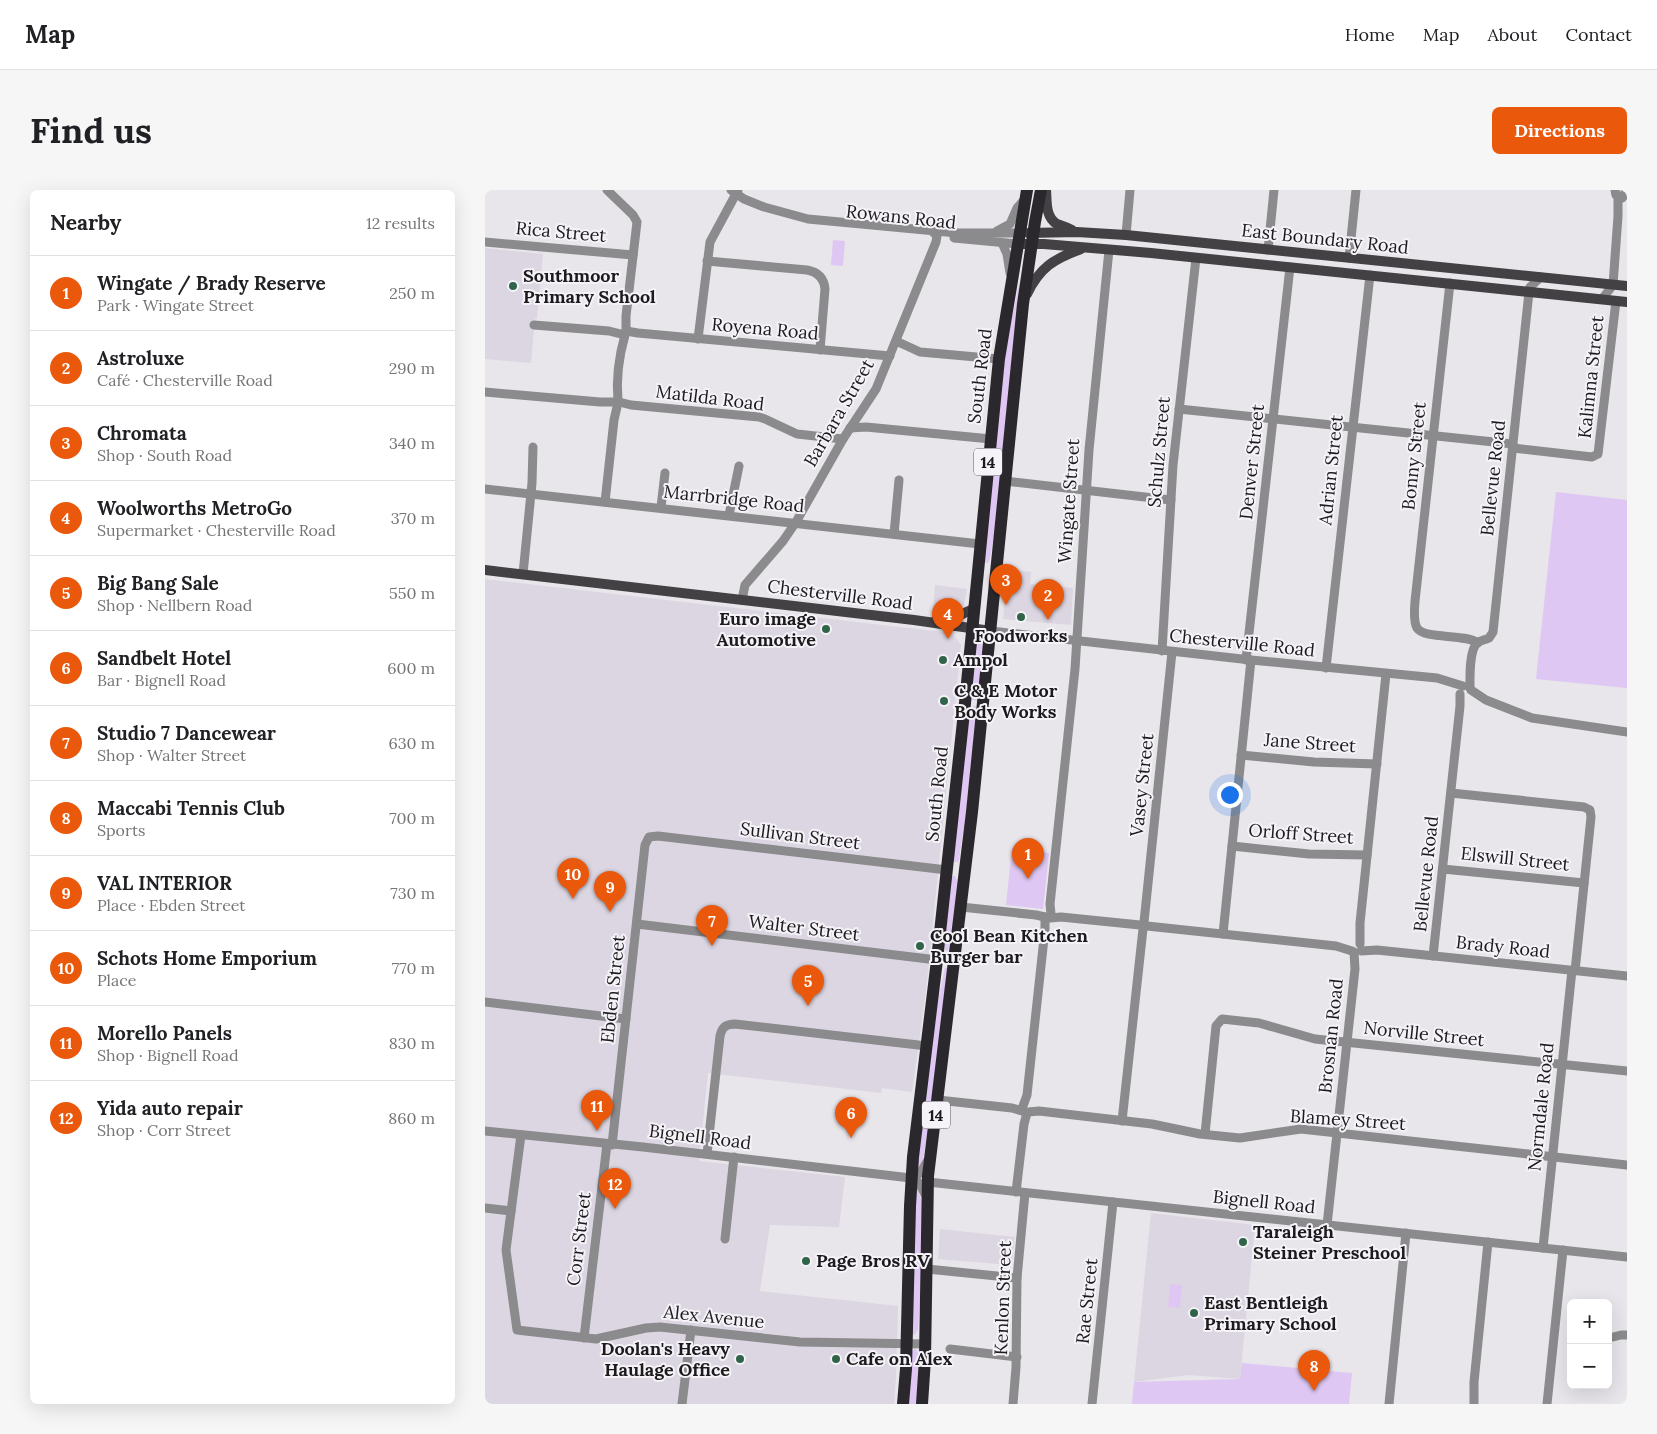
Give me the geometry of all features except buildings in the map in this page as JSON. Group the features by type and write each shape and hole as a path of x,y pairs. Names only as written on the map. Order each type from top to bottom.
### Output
{"highway":[{"name":"South Road","path":"922,1404 926,1344 928,1182 965,872 1023,304 1041,190"},
{"name":"South Road","path":"903,1404 906,1376 912,1178 965,703 999,359 1026,194"},
{"path":"978,566 997,568"},
{"path":"965,703 983,704"},
{"path":"947,870 965,872"},
{"path":"937,960 955,963"}],"main road":[{"path":"1046,190 1047,209 1051,219 1077,232"},
{"name":"East Boundary Road","path":"1033,238 1077,232 1126,235 1627,286"},
{"name":"Rowans Road","path":"1019,238 1033,238"},
{"name":"East Boundary Road","path":"1033,238 1109,250 1627,302"},
{"path":"1023,304 1032,283 1041,271 1059,258 1084,247"},
{"path":"1246,263 1248,248"},
{"path":"1410,279 1411,264"},
{"name":"Chesterville Road","path":"485,570 991,631"},
{"path":"925,622 958,616 973,609"}],"street":[{"path":"605,502 636,220 607,190"},
{"path":"1126,235 1130,190"},
{"path":"1268,250 1274,190"},
{"path":"1349,258 1356,190"},
{"path":"698,339 710,242 735,191"},
{"name":"Rowans Road","path":"735,191 748,201 809,219 934,233 1002,243 1019,238"},
{"path":"994,232 1010,224 1026,194"},
{"path":"1602,299 1611,284 1621,194"},
{"name":"Rowans Road","path":"934,233 994,232 1019,238"},
{"name":"Barbara Street","path":"742,600 745,586 796,522 843,439 876,389 935,247 934,233"},
{"name":"Rica Street","path":"485,242 633,255"},
{"path":"1002,243 1007,254 1011,281"},
{"name":"Wingate Street","path":"1021,1192 1025,1109 1077,641 1089,439 1109,250"},
{"name":"Schulz Street","path":"1162,651 1171,500 1196,258"},
{"path":"707,261 807,270 817,274 824,282 825,289 820,350"},
{"name":"Denver Street","path":"1223,934 1273,418 1290,267"},
{"name":"Adrian Street","path":"1326,668 1370,275"},
{"path":"1529,292 1530,287 1541,277"},
{"name":"Bonny Street","path":"1450,283 1415,592 1416,625 1421,632 1470,638 1478,643"},
{"name":"Bellevue Road","path":"1433,956 1460,706 1470,676 1473,649 1478,643 1489,638 1493,632 1529,292"},
{"name":"Kalimna Street","path":"1513,446 1590,457 1597,455 1600,447 1616,301"},
{"name":"Royena Road","path":"534,325 890,356"},
{"path":"896,341 920,352 999,359"},
{"name":"Matilda Road","path":"485,392 763,418 797,434 843,439"},
{"path":"1179,409 1353,426 1513,446"},
{"path":"862,410 860,424 866,427"},
{"path":"850,428 866,427 991,439"},
{"path":"523,574 531,494 533,447"},
{"path":"729,515 739,466"},
{"path":"661,507 665,473"},
{"path":"894,534 899,480"},
{"path":"1005,480 1171,500"},
{"name":"Marrbridge Road","path":"485,489 796,522 980,544"},
{"name":"Chesterville Road","path":"991,631 1162,651 1429,678 1532,718 1627,732"},
{"name":"Vasey Street","path":"1122,1121 1172,652"},
{"name":"Brosnan Road","path":"1327,1225 1386,674"},
{"name":"Jane Street","path":"1241,754 1314,762 1377,764"},
{"name":"Normdale Road","path":"1451,793 1587,808 1590,810 1584,883 1562,1065 1543,1248"},
{"name":"Sullivan Street","path":"649,837 657,836 947,870"},
{"name":"Ebden Street","path":"609,1144 626,1019 645,845 649,837"},
{"name":"Orloff Street","path":"1232,846 1309,854 1367,855"},
{"name":"Elswill Street","path":"1443,868 1584,883"},
{"name":"Brady Road","path":"961,907 1047,914 1143,926 1627,976"},
{"name":"Walter Street","path":"637,924 937,960"},
{"path":"485,1002 626,1019"},
{"name":"Norville Street","path":"1205,1134 1216,1026 1224,1018 1259,1023 1308,1038 1627,1071"},
{"path":"707,1154 720,1036 723,1028 728,1024 927,1046"},
{"name":"Blamey Street","path":"938,1100 1152,1124 1205,1134 1240,1138 1297,1129 1627,1164"},
{"name":"Bignell Road","path":"485,1130 912,1178"},
{"name":"Alex Avenue","path":"521,1135 506,1250 517,1330 596,1339 653,1326 800,1342 926,1344"},
{"name":"Corr Street","path":"584,1338 609,1144"},
{"path":"927,1199 920,1184 912,1178 921,1172 931,1156"},
{"path":"725,1239 734,1157"},
{"name":"Bignell Road","path":"928,1182 1627,1257"},
{"name":"Kenlon Street","path":"1013,1404 1017,1357 1017,1278 1021,1192"},
{"name":"Rae Street","path":"1092,1404 1113,1202"},
{"path":"485,1208 511,1212"},
{"path":"1389,1404 1406,1233"},
{"path":"1474,1404 1474,1382 1488,1242"},
{"path":"1547,1404 1563,1250"},
{"path":"927,1269 1017,1278"},
{"path":"682,1404 691,1330"},
{"path":"1613,1337 1627,1335"},
{"path":"950,1349 1017,1357"}],"shaded area":[{"path":"833,240 845,241 843,266 831,265"},
{"name":"Southmoor Primary School","path":"485,248 543,254 531,363 485,359"},
{"path":"1019,284 1022,285 997,519 990,558 988,563 986,563 984,560 1008,325 1014,309"},
{"path":"1556,492 1627,500 1627,688 1536,679"},
{"path":"1005,569 1031,572 1030,585 1073,588 1071,625 1003,619 1006,586 1004,583"},
{"path":"485,579 952,633 961,645 926,991 912,1092 882,1088 881,1093 708,1073 699,1161 845,1177 839,1227 770,1225 760,1291 898,1306 894,1404 485,1404"},
{"path":"935,585 967,589 964,605 956,611 933,613"},
{"path":"982,641 979,701 972,699 977,645"},
{"path":"974,706 978,712 969,805 959,860 954,862 953,855 964,749 970,711"},
{"path":"1012,848 1049,853 1043,909 1006,905"},
{"path":"955,876 958,883 948,951 945,950 944,939 951,878"},
{"path":"945,968 948,968 937,1074 922,1165 917,1172 935,1016"},
{"path":"915,1184 922,1201 922,1263 918,1330 913,1335"},
{"name":"East Bentleigh Primary School","path":"1151,1213 1255,1225 1240,1379 1189,1375 1134,1382"},
{"path":"940,1229 1015,1237 1012,1264 938,1259"},
{"path":"1170,1284 1182,1285 1180,1308 1168,1307"},
{"path":"916,1349 920,1357 917,1404 907,1404 912,1351"},
{"path":"1242,1363 1352,1373 1349,1404 1132,1404 1134,1382 1240,1379"}],"place":[{"name":"Southmoor Primary School","path":"513,286"},
{"name":"Chromata","path":"1006,605"},
{"name":"Foodworks","path":"1021,617"},
{"name":"Astroluxe","path":"1048,620"},
{"name":"Euro image Automotive","path":"826,629"},
{"name":"Woolworths MetroGo","path":"948,639"},
{"name":"Ampol","path":"943,660"},
{"name":"C & E Motor Body Works","path":"944,701"},
{"name":"Wingate / Brady Reserve","path":"1028,879"},
{"name":"Schots Home Emporium","path":"573,899"},
{"name":"VAL INTERIOR","path":"610,912"},
{"name":"Studio 7 Dancewear","path":"712,946"},
{"name":"Cool Bean Kitchen Burger bar","path":"920,946"},
{"name":"Big Bang Sale","path":"808,1006"},
{"name":"Morello Panels","path":"597,1131"},
{"name":"Sandbelt Hotel","path":"851,1138"},
{"name":"Yida auto repair","path":"615,1209"},
{"name":"Taraleigh Steiner Preschool","path":"1243,1242"},
{"name":"Page Bros RV","path":"806,1261"},
{"name":"East Bentleigh Primary School","path":"1194,1313"},
{"name":"Doolan's Heavy Haulage Office","path":"740,1359"},
{"name":"Cafe on Alex","path":"836,1359"},
{"name":"Maccabi Tennis Club","path":"1314,1391"}]}
